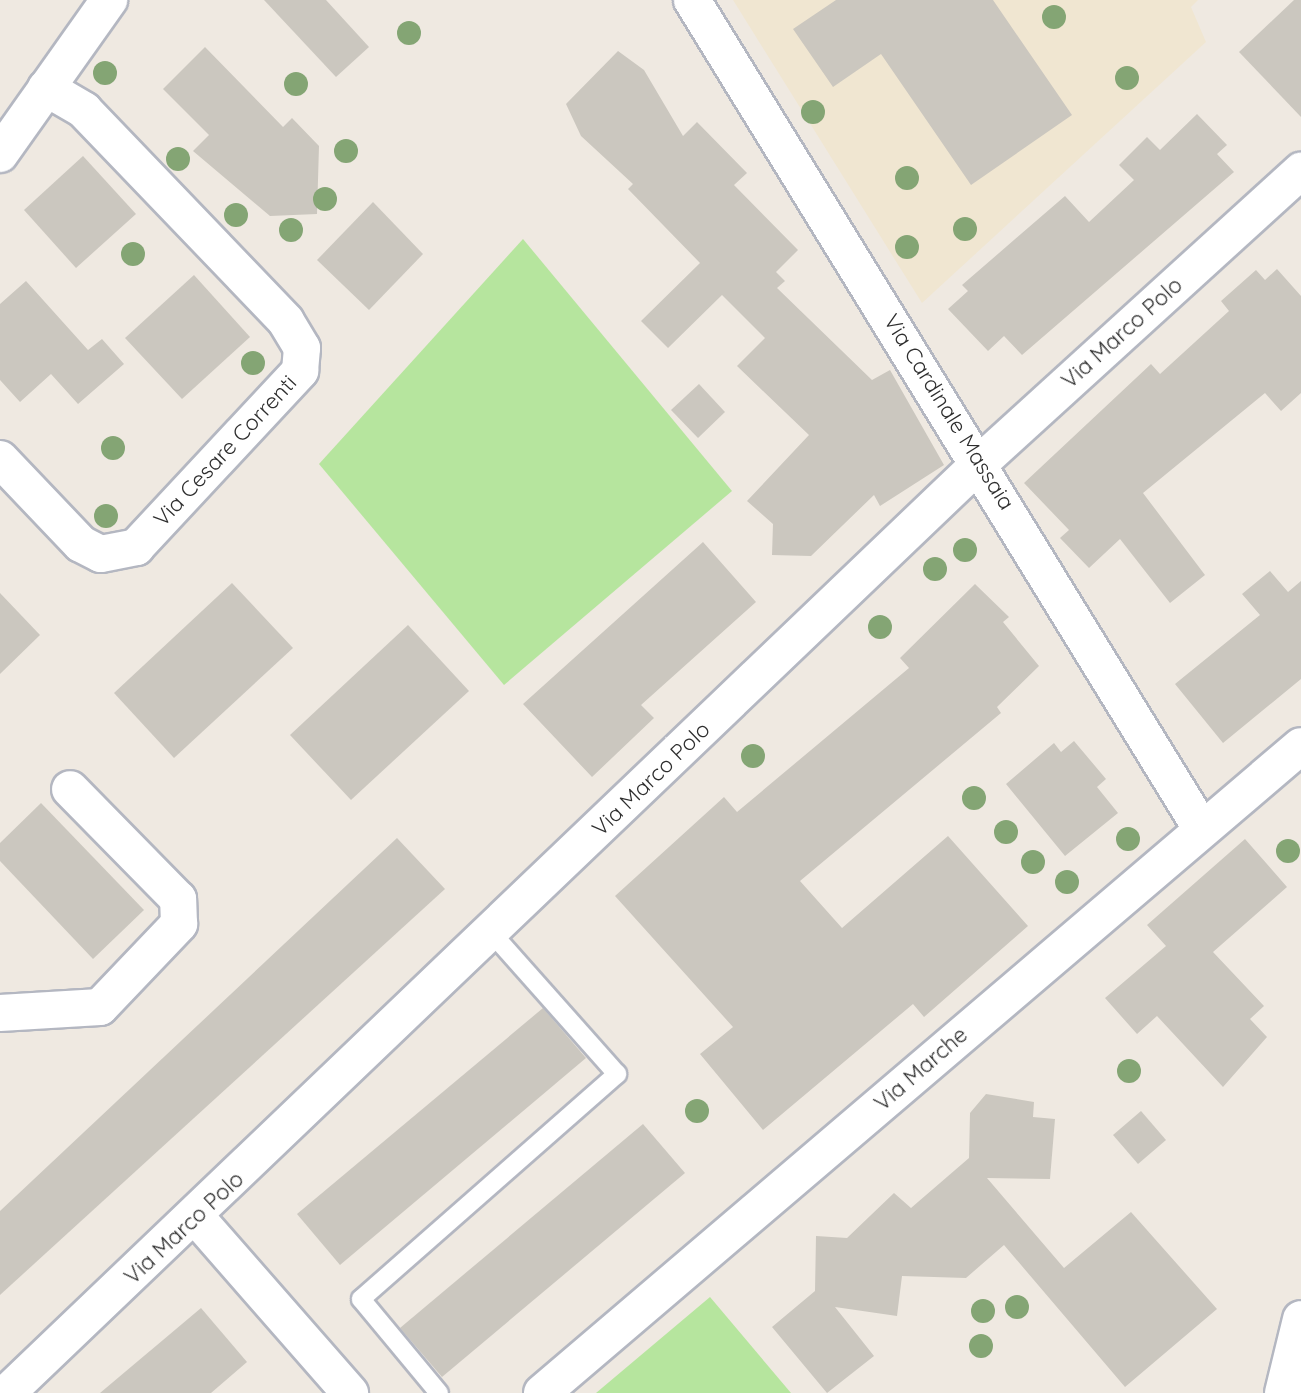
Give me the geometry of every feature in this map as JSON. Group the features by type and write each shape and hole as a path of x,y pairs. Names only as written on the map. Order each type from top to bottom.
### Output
{"street":[{"path":"0,154 109,0"},
{"name":"Via Cardinale Massaia","path":"692,0 981,462 1201,828"},
{"name":"Via Cesare Correnti","path":"0,459 81,544 101,554 136,547 300,371 302,348 286,321 84,110 46,88"},
{"name":"Via Marco Polo","path":"7,1393 196,1217 981,462 1301,171"},
{"name":"Via Marche","path":"542,1393 1201,828 1301,746"},
{"path":"0,1013 100,1007 179,924 178,899 70,789"},
{"path":"196,1217 350,1393"},
{"path":"1283,1393 1301,1319"}],"lane":[{"path":"439,1393 361,1299 617,1074 492,933"}],"shaded area":[{"path":"733,0 1198,0 1191,7 1206,42 922,303"}],"green space":[{"path":"523,239 732,491 504,685 319,464"},
{"path":"710,1297 791,1393 596,1393"}],"building":[{"path":"264,0 326,0 369,47 336,77"},
{"path":"836,0 993,0 1072,115 971,185 881,54 833,87 793,29"},
{"path":"1294,0 1301,0 1301,117 1239,52"},
{"path":"205,47 283,127 292,118 319,146 317,214 270,216 193,151 209,135 163,89"},
{"path":"618,51 644,70 683,136 697,122 747,173 734,185 798,250 776,272 785,281 777,288 872,380 890,370 944,465 880,506 874,495 811,556 772,555 773,524 747,501 809,435 737,366 765,338 722,295 668,348 641,321 700,263 628,189 633,184 581,136 566,104"},
{"path":"1197,114 1227,145 1217,154 1234,172 1022,355 1004,336 988,351 948,309 968,291 962,285 1065,196 1089,222 1134,180 1119,165 1147,137 1160,150"},
{"path":"83,156 136,214 76,268 24,210"},
{"path":"373,202 423,254 369,310 317,260"},
{"path":"1277,269 1301,296 1301,393 1281,411 1265,393 1143,493 1205,575 1170,603 1120,539 1089,568 1060,538 1069,530 1024,483 1151,364 1160,374 1229,311 1221,301 1256,270 1265,280"},
{"path":"194,275 250,337 182,399 125,338"},
{"path":"26,281 88,350 102,339 124,364 78,404 51,374 20,402 0,380 0,304"},
{"path":"699,384 725,412 698,438 671,410"},
{"path":"703,542 756,602 641,705 654,718 592,777 523,704"},
{"path":"1270,571 1288,592 1301,581 1301,679 1223,743 1175,684 1260,615 1242,594"},
{"path":"232,583 293,648 174,758 114,693"},
{"path":"975,584 1009,617 1003,622 1039,666 997,707 1001,713 800,881 842,928 948,836 1028,926 924,1017 913,1004 763,1130 700,1054 733,1027 615,896 724,797 737,812 909,668 900,658"},
{"path":"0,593 40,635 0,674"},
{"path":"408,625 469,691 351,800 290,735"},
{"path":"1074,741 1106,779 1097,787 1118,813 1065,856 1006,784 1054,743 1061,752"},
{"path":"41,803 144,910 93,959 0,861 0,843"},
{"path":"397,838 445,889 0,1295 0,1211"},
{"path":"1245,839 1287,887 1213,952 1264,1006 1250,1019 1267,1037 1223,1087 1157,1016 1137,1034 1105,998 1166,946 1147,925"},
{"path":"543,1008 586,1058 340,1265 297,1214"},
{"path":"986,1094 1034,1102 1033,1117 1055,1119 1050,1179 987,1178 1064,1268 1131,1212 1217,1309 1125,1387 1004,1245 966,1278 902,1276 897,1316 835,1307 874,1356 827,1393 772,1327 815,1291 816,1236 847,1238 894,1193 911,1208 969,1158 970,1113"},
{"path":"1141,1111 1166,1140 1138,1164 1113,1135"},
{"path":"643,1124 685,1173 442,1377 400,1328"},
{"path":"201,1308 247,1362 211,1393 100,1393"}]}
